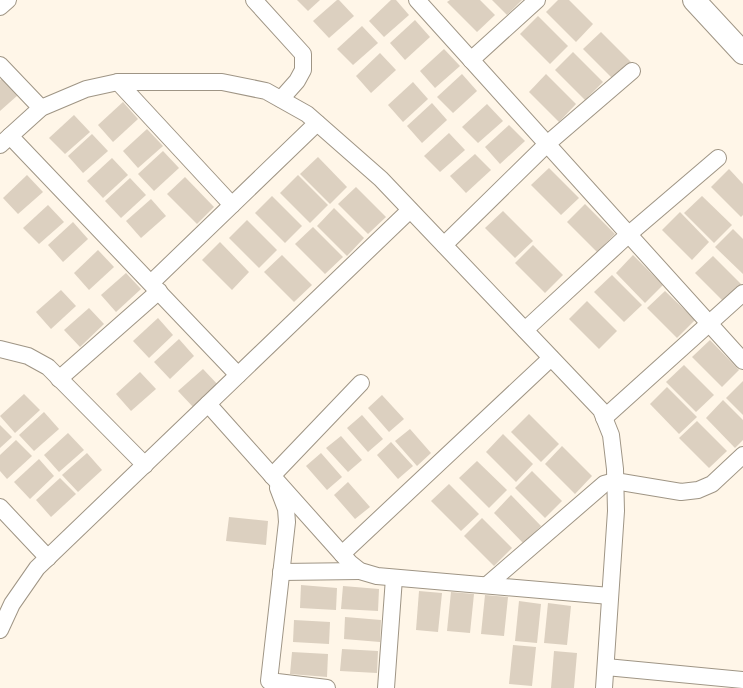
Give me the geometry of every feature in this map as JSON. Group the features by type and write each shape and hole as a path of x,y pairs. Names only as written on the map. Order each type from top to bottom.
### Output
{"street":[{"path":"0,7 8,0"},
{"path":"254,0 303,54 303,70 297,81 281,99"},
{"path":"417,0 743,361"},
{"path":"471,60 537,0"},
{"path":"694,0 743,53"},
{"path":"715,0 743,32"},
{"path":"0,65 42,108"},
{"path":"444,245 547,144 632,71"},
{"path":"118,82 232,204"},
{"path":"238,375 155,287 5,140 42,108 86,89 118,82 222,82 266,90 307,114 381,179 601,410 611,436 616,511 604,688"},
{"path":"59,379 155,287 232,204 317,123"},
{"path":"525,330 629,234 718,158"},
{"path":"0,630 12,604 37,568 410,210"},
{"path":"604,418 743,293"},
{"path":"0,349 28,356 48,367 145,465"},
{"path":"342,554 551,358"},
{"path":"274,478 362,383"},
{"path":"208,404 342,554 360,571"},
{"path":"487,585 604,484 615,480 681,492 698,490 712,484 743,455"},
{"path":"274,478 286,510 286,516 285,538 269,680 327,688"},
{"path":"0,507 48,558"},
{"path":"281,572 360,571 377,576 394,578 610,596"},
{"path":"386,688 394,578"},
{"path":"606,667 743,680"}],"building":[{"path":"297,0 320,0 308,11"},
{"path":"337,0 339,0 354,16 329,38 313,21"},
{"path":"391,0 396,0 409,15 384,37 369,21"},
{"path":"450,0 480,0 495,15 477,32 447,2"},
{"path":"492,0 522,0 507,15"},
{"path":"558,0 569,0 593,24 576,42 546,12"},
{"path":"538,16 568,46 550,64 520,34"},
{"path":"415,20 430,37 405,60 390,43"},
{"path":"362,26 378,43 353,65 337,49"},
{"path":"601,32 631,62 613,79 583,49"},
{"path":"444,49 460,66 435,88 420,71"},
{"path":"573,52 603,82 585,100 555,70"},
{"path":"380,53 396,70 371,93 356,76"},
{"path":"462,74 477,91 453,113 437,97"},
{"path":"546,74 576,104 559,122 529,92"},
{"path":"3,78 18,95 0,111 0,80"},
{"path":"413,82 428,99 403,122 388,105"},
{"path":"123,102 138,119 113,142 98,125"},
{"path":"432,103 447,120 422,143 407,126"},
{"path":"487,104 503,121 478,143 462,127"},
{"path":"74,115 90,132 65,154 49,138"},
{"path":"509,125 525,141 500,164 485,147"},
{"path":"147,129 163,146 138,168 123,151"},
{"path":"449,133 465,150 440,172 424,156"},
{"path":"92,134 108,151 83,173 68,156"},
{"path":"163,151 179,168 154,191 138,174"},
{"path":"475,154 491,170 466,193 450,176"},
{"path":"318,157 347,187 330,204 300,174"},
{"path":"112,158 128,175 103,198 87,181"},
{"path":"549,168 579,198 561,215 531,185"},
{"path":"729,169 743,184 743,215 741,217 711,187"},
{"path":"27,175 43,192 18,214 3,198"},
{"path":"298,175 328,205 310,223 280,193"},
{"path":"185,177 214,207 197,224 167,194"},
{"path":"130,178 146,195 121,218 105,201"},
{"path":"356,187 386,217 368,234 338,204"},
{"path":"272,196 302,226 285,243 255,213"},
{"path":"702,196 732,225 714,243 684,213"},
{"path":"151,199 166,216 141,238 126,221"},
{"path":"585,204 615,234 597,252 567,222"},
{"path":"48,205 64,222 39,244 23,228"},
{"path":"334,208 364,238 347,256 317,226"},
{"path":"503,211 533,241 515,258 485,228"},
{"path":"680,212 709,242 692,260 662,230"},
{"path":"247,220 277,250 259,268 229,238"},
{"path":"73,222 88,239 63,262 48,245"},
{"path":"313,227 343,257 325,274 295,244"},
{"path":"733,229 743,239 743,274 715,247"},
{"path":"220,242 249,272 232,290 202,260"},
{"path":"533,245 563,275 545,293 515,263"},
{"path":"98,250 114,267 89,290 74,273"},
{"path":"282,255 312,285 294,302 264,272"},
{"path":"633,255 663,285 645,303 616,273"},
{"path":"713,256 743,286 725,303 695,273"},
{"path":"126,273 141,289 116,312 101,295"},
{"path":"612,275 642,305 624,322 594,292"},
{"path":"61,290 76,306 51,329 36,312"},
{"path":"665,291 695,320 677,338 647,308"},
{"path":"587,301 617,331 599,349 569,319"},
{"path":"89,308 104,324 80,347 64,330"},
{"path":"158,318 173,335 149,358 133,341"},
{"path":"179,339 194,356 170,379 154,362"},
{"path":"710,340 739,370 722,387 692,357"},
{"path":"684,365 714,395 696,412 666,382"},
{"path":"203,369 219,386 194,408 178,391"},
{"path":"140,372 156,389 131,411 116,394"},
{"path":"743,381 743,415 726,398"},
{"path":"667,387 697,417 679,434 650,404"},
{"path":"24,394 40,410 15,433 0,416"},
{"path":"382,395 404,419 389,432 368,408"},
{"path":"723,400 743,420 743,440 735,448 706,418"},
{"path":"44,412 59,429 34,451 19,435"},
{"path":"529,414 559,444 541,462 511,432"},
{"path":"362,415 383,439 368,452 347,428"},
{"path":"697,421 727,451 709,468 679,438"},
{"path":"0,425 12,437 0,448"},
{"path":"410,429 431,453 417,466 395,441"},
{"path":"68,433 84,450 59,472 44,455"},
{"path":"503,434 533,464 516,482 486,452"},
{"path":"341,436 362,460 348,472 326,448"},
{"path":"16,440 32,456 7,479 0,471 0,455"},
{"path":"391,442 413,466 398,479 377,455"},
{"path":"562,446 592,476 575,494 545,464"},
{"path":"87,453 102,470 78,492 62,475"},
{"path":"321,453 342,477 327,490 306,466"},
{"path":"39,459 54,476 30,499 14,482"},
{"path":"477,461 507,490 489,508 459,478"},
{"path":"532,471 562,501 545,518 515,488"},
{"path":"60,478 76,494 51,517 36,500"},
{"path":"348,482 370,507 355,519 334,495"},
{"path":"449,484 479,514 461,531 431,501"},
{"path":"511,495 541,526 523,543 494,513"},
{"path":"229,517 268,521 266,545 226,541"},
{"path":"482,518 512,548 494,566 464,536"},
{"path":"301,585 337,588 336,610 300,608"},
{"path":"343,586 379,589 378,611 341,609"},
{"path":"419,591 442,593 438,632 416,630"},
{"path":"451,592 474,594 470,633 447,631"},
{"path":"485,595 508,597 504,636 481,634"},
{"path":"519,601 541,604 537,643 515,641"},
{"path":"548,603 571,606 567,645 544,643"},
{"path":"345,617 381,620 380,642 344,639"},
{"path":"294,620 330,622 329,644 293,642"},
{"path":"513,645 536,647 532,686 509,684"},
{"path":"342,649 378,651 377,673 340,671"},
{"path":"554,651 577,653 574,688 551,688"},
{"path":"292,652 328,654 327,677 290,674"}]}
